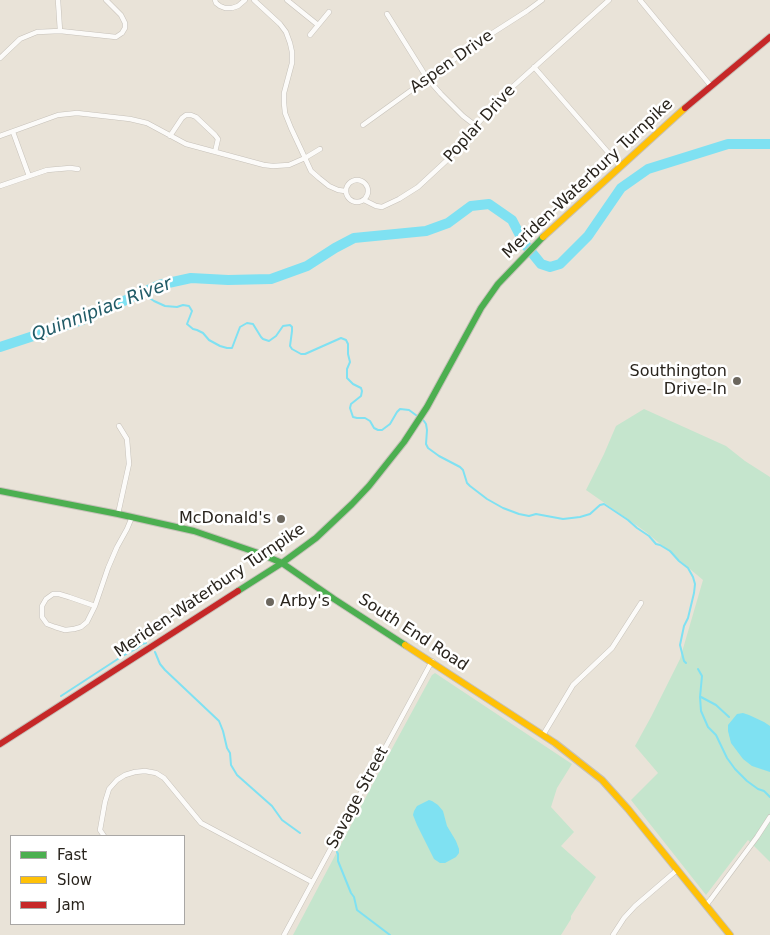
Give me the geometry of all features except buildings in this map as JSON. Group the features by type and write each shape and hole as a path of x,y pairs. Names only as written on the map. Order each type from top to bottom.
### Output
{"main road":[{"name":"Meriden-Waterbury Turnpike","path":"0,744 282,563 316,538 357,498 386,466 404,442 418,422 482,308 498,284 524,254 620,166 770,37"},
{"name":"South End Road","path":"0,491 194,531 282,563 578,760 602,780 628,809 730,935"}],"street":[{"path":"58,0 60,31"},
{"path":"0,58 20,39 37,32 60,31 116,37 122,33 125,23 121,15 106,0"},
{"path":"215,0 216,3 226,8 238,6 245,0"},
{"path":"254,0 280,24 286,32 290,43 292,63 284,93 284,103 291,128 311,171 329,186 345,191"},
{"path":"287,0 318,25"},
{"name":"Aspen Drive","path":"363,125 477,43 542,0"},
{"name":"Poplar Drive","path":"364,200 376,206 382,206 398,200 418,187 449,160 498,100 609,0"},
{"path":"640,0 711,86"},
{"path":"310,35 329,12"},
{"path":"387,14 427,78 476,126"},
{"path":"534,67 620,166"},
{"path":"0,136 58,115 77,113 130,119 147,123 186,144 264,165 289,164 305,158 320,149"},
{"path":"170,136 182,118 186,115 191,115 196,117 218,139 215,152"},
{"path":"14,132 29,176"},
{"path":"0,186 47,170 78,169"},
{"path":"353,181 362,181 368,192 364,200 354,203 346,196 345,191 347,186 353,181"},
{"path":"118,514 130,464 127,439 119,426"},
{"path":"95,606 59,594 53,594 46,599 42,606 42,617 47,624 65,630 81,627 87,622 95,606 114,554 128,529 132,517"},
{"path":"543,735 573,685 612,648 641,603"},
{"name":"Savage Street","path":"284,935 432,662"},
{"path":"103,835 100,830 109,789 117,780 125,775 145,771 156,773 164,778 200,823 312,882"},
{"path":"706,905 770,817"},
{"path":"613,935 624,918 635,906 677,870"}],"green space":[{"path":"644,409 726,446 770,477 770,862 748,840 706,895 631,800 658,773 635,746 680,659 703,580 646,532 586,490 616,426"},
{"path":"435,673 572,764 557,788 551,807 574,832 561,846 596,877 561,935 293,935 376,778 432,675"}],"water":[{"path":"743,713 770,726 770,772 752,766 743,759 731,743 728,725 737,714"},
{"path":"429,800 438,805 443,811 447,826 459,849 456,857 445,863 440,863 434,859 413,815 417,806"}],"waterway":[{"name":"Quinnipiac River","path":"0,347 82,320 159,285 191,278 228,280 271,279 307,266 354,238 426,231 448,223 471,206 489,204 512,220 524,243 541,264 550,267 560,264 588,236 621,188 648,169 728,144 770,144"},
{"path":"142,293 165,306 189,306 192,311 187,324 203,333 209,340 227,348 232,348 240,327 247,323 253,324 261,337 269,341 276,336 283,326 290,325 292,327 290,346 301,354 341,338 346,340 350,362 347,369 347,378 361,388 362,391 361,396 351,404 350,408 353,417 365,418 370,421 374,428 382,430 390,424 400,409 409,410 426,424 426,444 428,448 460,467 463,470 467,483 487,499 519,514 529,516 536,514 563,519 590,514 600,505 604,504 628,520 649,536 656,544 670,551 688,568 693,577 695,584 694,593 680,645 686,663"},
{"path":"61,696 146,643"},
{"path":"155,652 165,670 219,721 230,753 231,765 237,775 272,806 282,820 300,833"},
{"path":"698,669 702,676 701,711 708,727 716,735 727,758 735,769 747,781 770,797"},
{"path":"701,697 716,705 729,717"},
{"path":"337,852 338,861 354,897 357,910 390,935"}],"traffic: fast":[{"path":"238,591 282,563 316,538 369,486 404,442 427,407 481,308 498,284 543,237"},
{"path":"0,491 194,531 261,554 282,563 405,645"}],"traffic: slow":[{"path":"543,237 685,108"},
{"path":"405,645 555,743 602,780 628,809 730,935"}],"traffic: jam":[{"path":"685,108 770,37"},
{"path":"0,744 238,591"}],"place":[{"name":"Southington Drive-In","path":"737,381"},
{"name":"McDonald's","path":"281,519"},
{"name":"Arby's","path":"270,602"}]}
